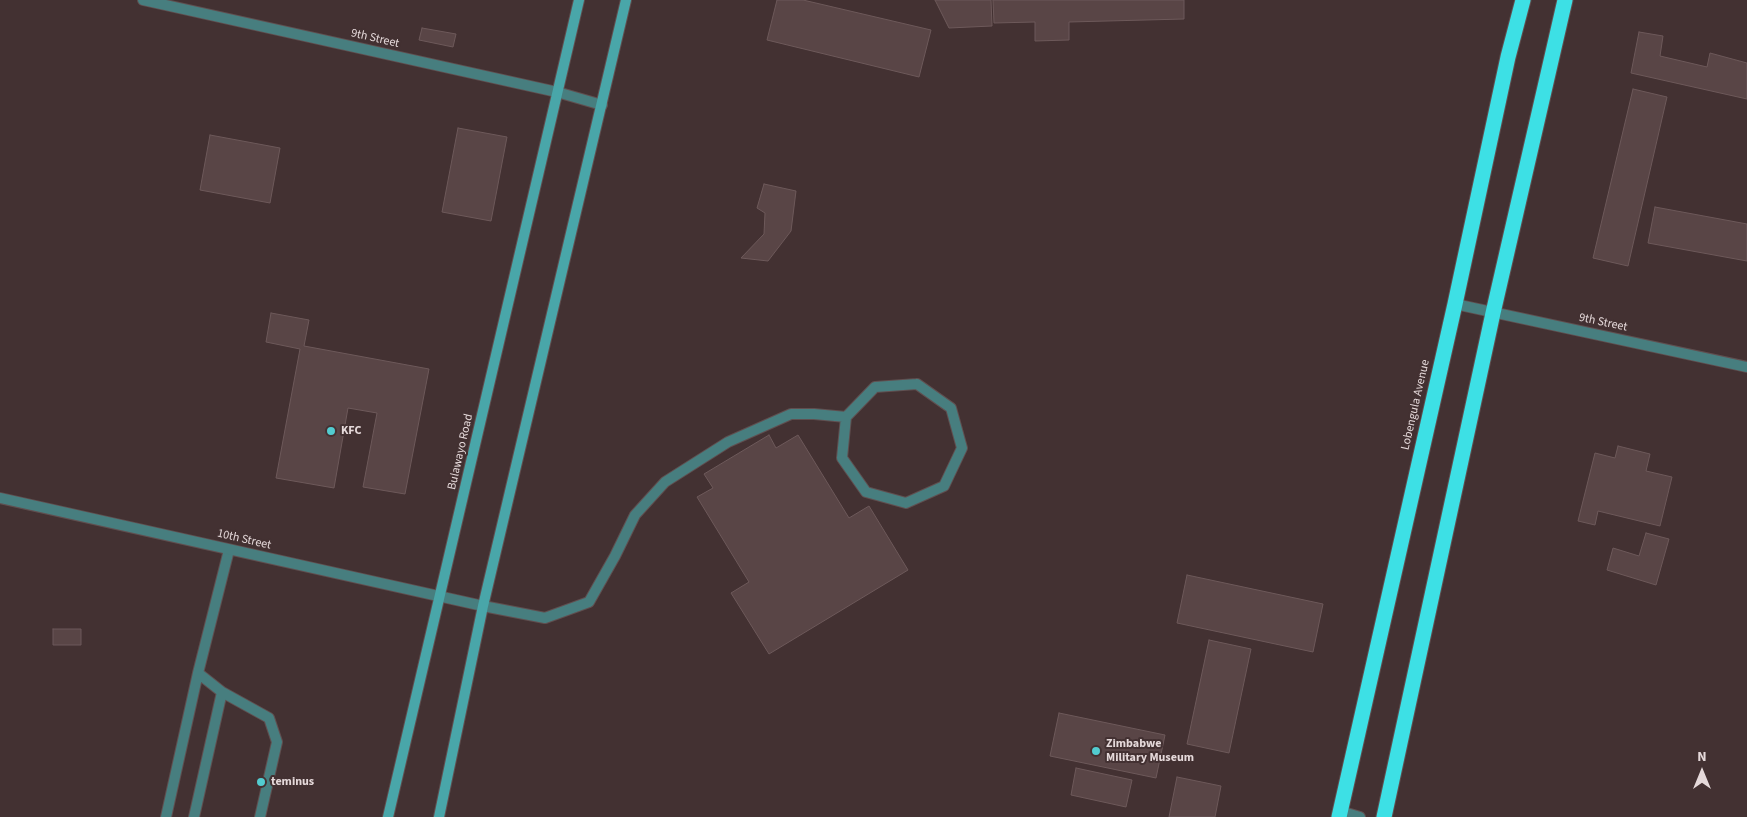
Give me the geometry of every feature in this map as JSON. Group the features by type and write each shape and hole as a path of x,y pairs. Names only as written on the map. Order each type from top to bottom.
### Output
{"highway":[{"name":"Lobengula Avenue","path":"1339,814 1455,304 1508,57 1523,0"},
{"path":"1384,817 1493,313 1565,0"}],"street":[{"name":"9th Street","path":"142,0 557,92 602,105"},
{"name":"Bulawayo Road","path":"388,817 580,0"},
{"path":"438,817 484,606 626,0"},
{"name":"9th Street","path":"1455,304 1747,366"},
{"path":"917,384 951,408 962,448 944,486 906,503 898,501 866,492 842,458 846,417 875,387 917,384"},
{"name":"10th Street","path":"0,498 440,597 545,618 589,602 635,515 665,482 728,442 791,414 846,417"},
{"path":"166,817 198,673 229,550"},
{"path":"198,673 222,692 270,718 277,742 260,817"},
{"path":"194,817 222,692"},
{"path":"1339,814 1360,817"}],"building":[{"path":"777,0 803,0 931,30 919,77 767,40"},
{"path":"935,0 991,0 992,26 949,28"},
{"path":"993,0 1184,0 1184,19 1069,22 1069,40 1035,41 1035,22 994,23"},
{"path":"422,28 456,34 453,47 419,40"},
{"path":"1639,32 1663,36 1660,56 1707,67 1710,53 1747,63 1747,99 1631,73"},
{"path":"1633,89 1667,97 1628,266 1593,258"},
{"path":"458,128 507,137 491,221 442,212"},
{"path":"210,135 280,148 270,203 200,190"},
{"path":"764,184 796,191 791,231 768,261 741,258 764,234 765,213 757,208"},
{"path":"1655,207 1747,224 1747,261 1648,243"},
{"path":"271,313 309,320 304,346 429,369 405,494 363,487 377,413 348,408 334,488 276,478 300,349 266,342"},
{"path":"769,435 776,448 798,435 849,518 869,506 908,570 769,654 731,593 749,582 697,497 713,488 704,474"},
{"path":"1618,446 1650,454 1646,471 1672,477 1660,526 1598,511 1595,525 1578,521 1595,453 1615,458"},
{"path":"1646,533 1669,539 1656,585 1607,570 1613,548 1639,556"},
{"path":"1187,575 1323,604 1313,652 1177,623"},
{"path":"53,629 81,629 81,645 53,645"},
{"path":"1209,640 1251,649 1229,753 1187,744"},
{"path":"1059,713 1165,735 1156,778 1050,756"},
{"path":"1076,768 1132,780 1126,807 1071,795"},
{"path":"1177,777 1221,786 1215,817 1169,817"}],"place":[{"name":"KFC","path":"331,431"},
{"name":"Zimbabwe Military Museum","path":"1096,751"},
{"name":"teminus","path":"261,782"}]}
